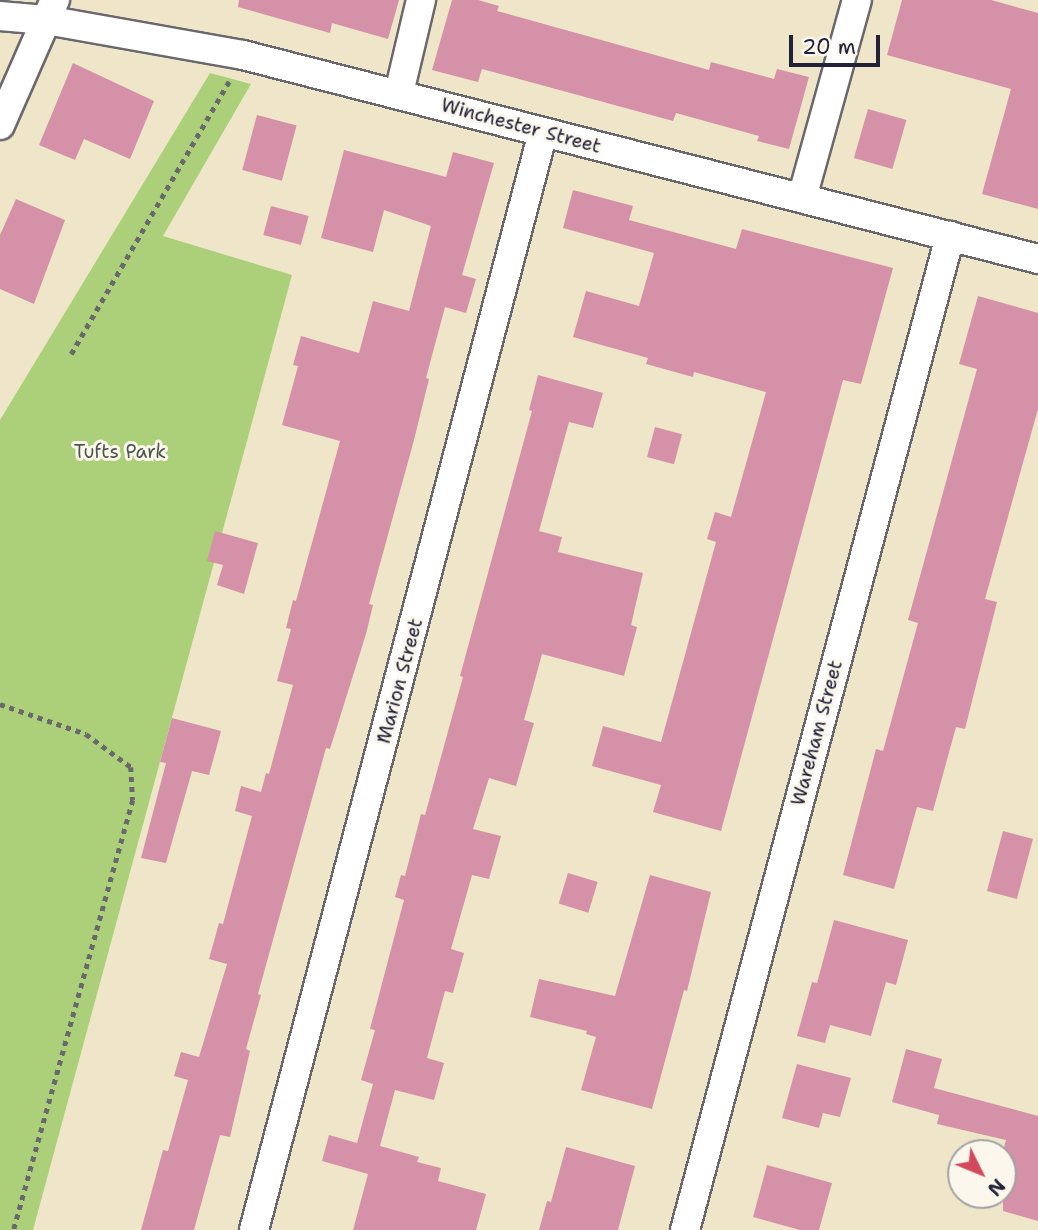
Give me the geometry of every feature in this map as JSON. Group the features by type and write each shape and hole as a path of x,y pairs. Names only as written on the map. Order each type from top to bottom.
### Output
{"street":[{"path":"399,93 421,0"},
{"path":"802,198 857,0"},
{"path":"0,125 51,10"},
{"name":"Winchester Street","path":"0,16 51,10 399,93 1038,259"},
{"name":"Marion Street","path":"254,1230 543,132"},
{"name":"Wareham Street","path":"685,1230 950,236"}],"path":[{"path":"71,354 243,55"},
{"path":"0,704 86,734 131,767 134,800 14,1230"}],"green space":[{"name":"Tufts Park","path":"210,73 251,84 163,236 292,275 33,1230 0,1230 0,420"}],"building":[{"path":"239,0 399,0 388,39 332,23 330,33 238,7"},
{"path":"452,0 478,0 499,6 497,11 709,70 711,62 774,79 777,69 809,77 789,149 757,141 759,136 676,113 673,121 482,69 478,82 432,70"},
{"path":"902,0 991,0 1038,13 1038,209 982,194 1011,89 887,55"},
{"path":"73,63 154,101 130,159 84,139 75,160 39,145"},
{"path":"868,109 906,120 892,169 854,158"},
{"path":"257,115 297,126 282,181 242,170"},
{"path":"344,150 446,177 453,152 494,163 462,275 476,279 466,313 445,307 426,378 429,379 414,440 369,604 373,605 366,634 330,749 326,748 258,994 261,995 246,1049 250,1051 230,1137 220,1135 194,1230 141,1230 163,1150 168,1151 188,1080 174,1076 181,1052 199,1057 227,964 209,959 219,923 223,924 252,816 235,811 241,786 261,792 266,773 269,774 293,685 277,681 291,629 286,628 293,600 296,601 340,441 282,425 298,366 293,365 301,336 359,353 373,301 409,311 431,226 384,210 373,252 321,238"},
{"path":"573,190 633,206 629,220 736,249 742,229 893,268 861,384 843,380 721,831 653,812 661,785 592,766 603,726 661,742 716,542 707,539 715,512 731,517 766,392 694,372 693,377 646,364 648,358 573,337 586,291 639,306 654,253 563,228"},
{"path":"16,199 65,220 34,304 0,289 0,235"},
{"path":"271,206 309,216 301,245 263,235"},
{"path":"978,296 1038,313 1038,409 985,599 997,602 965,729 956,727 933,811 917,807 894,889 843,875 876,749 883,751 918,623 908,620 977,369 959,364"},
{"path":"538,375 603,393 593,428 569,422 539,531 562,537 558,552 643,573 631,625 637,627 624,676 542,654 524,720 534,723 516,786 489,778 473,829 501,836 489,879 472,875 451,949 464,953 453,993 445,991 427,1058 444,1063 434,1100 395,1090 380,1146 419,1157 417,1162 441,1168 438,1181 486,1194 476,1230 353,1230 368,1174 322,1161 329,1135 357,1143 373,1084 361,1080 375,1030 370,1029 404,900 395,897 401,875 405,876 421,814 425,815 463,677 460,676 532,411 529,410"},
{"path":"655,427 682,434 674,464 647,457"},
{"path":"215,531 258,543 244,594 217,585 223,565 207,561"},
{"path":"172,718 221,731 209,775 192,771 166,863 141,858 166,763 160,762"},
{"path":"1003,831 1033,839 1017,899 987,891"},
{"path":"568,873 598,882 588,913 559,904"},
{"path":"650,875 711,892 687,991 684,990 652,1109 581,1090 596,1037 586,1034 587,1031 530,1017 539,979 615,996"},
{"path":"834,920 908,940 896,985 886,982 871,1036 830,1025 825,1043 797,1036 812,982 817,983"},
{"path":"906,1049 942,1059 934,1088 1038,1116 1038,1221 1003,1211 1017,1209 1017,1139 1002,1139 937,1124 939,1115 892,1102"},
{"path":"797,1064 851,1078 840,1117 823,1113 819,1128 782,1118"},
{"path":"566,1147 635,1166 618,1230 539,1230 547,1201 551,1202"},
{"path":"767,1165 832,1183 819,1230 800,1230 753,1217"}]}
